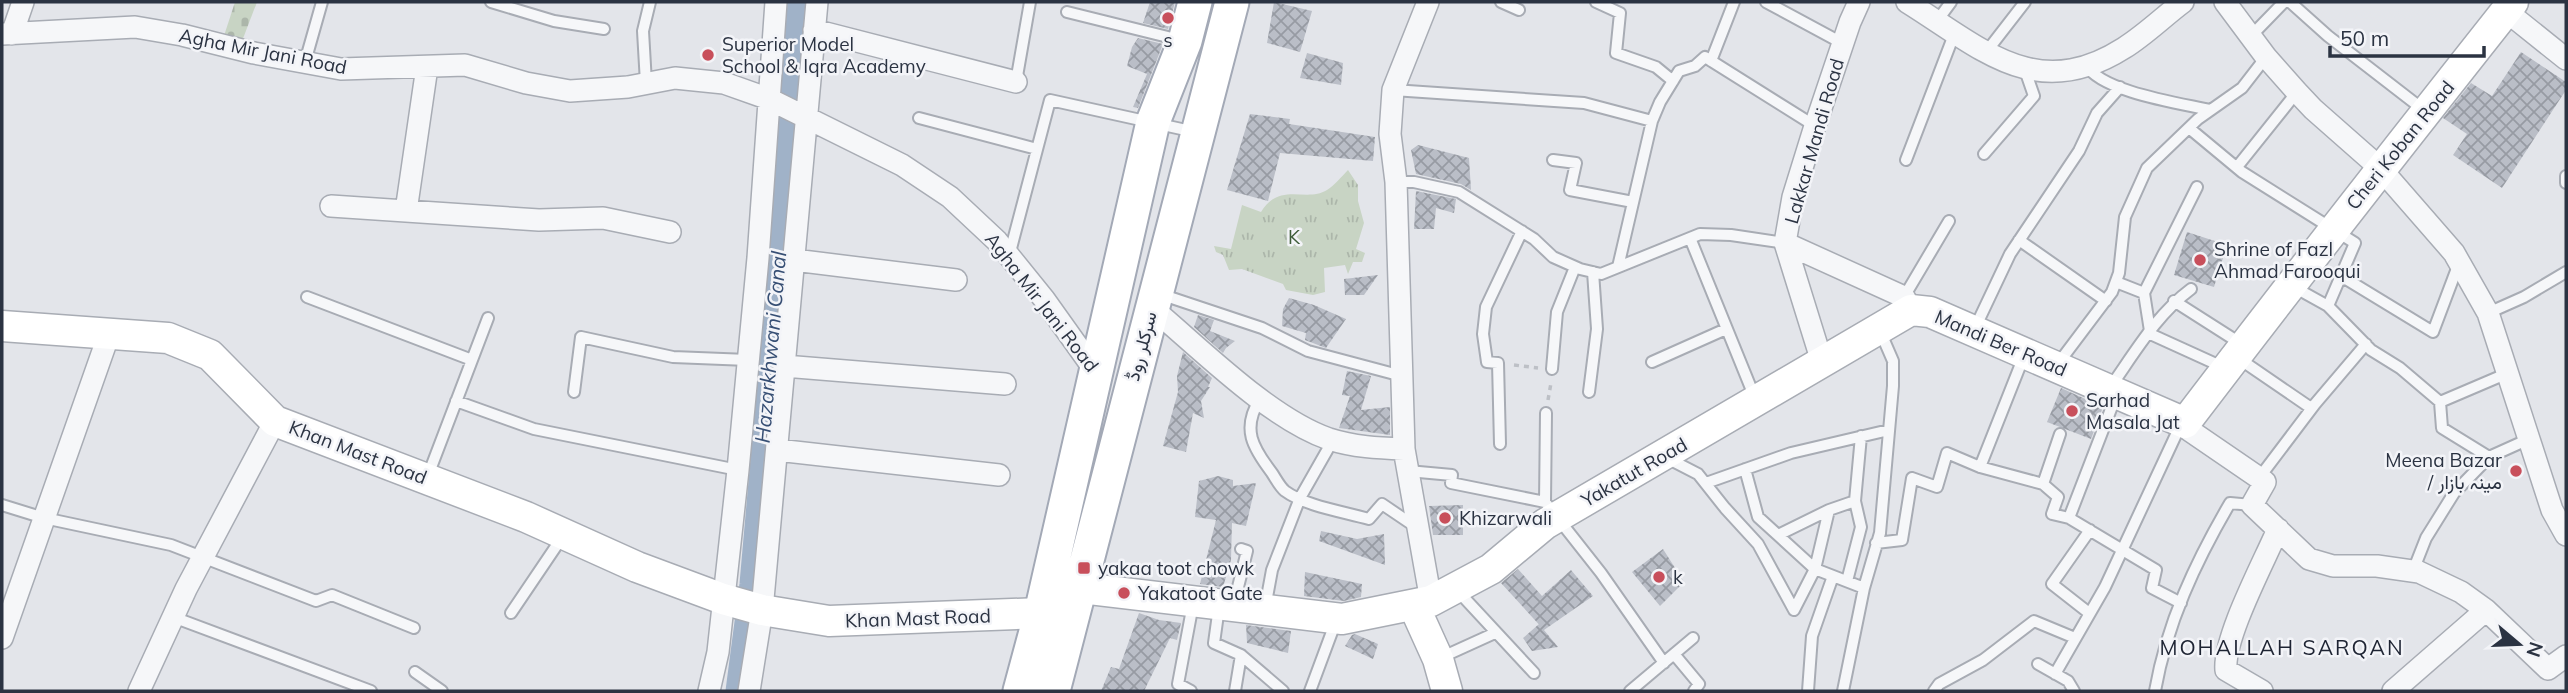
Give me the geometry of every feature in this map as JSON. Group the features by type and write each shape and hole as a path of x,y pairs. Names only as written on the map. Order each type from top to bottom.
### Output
{"main road":[{"path":"1020,691 1041,613 1153,122 1185,41 1195,2"},
{"name":"سرکلر روڈ","path":"1052,691 1231,2"},
{"name":"Agha Mir Jani Road","path":"1096,372 1124,411"},
{"name":"Khan Mast Road","path":"1041,613 1077,600"}],"street":[{"path":"7,34 23,2"},
{"path":"709,691 718,652 738,470 758,258 776,2"},
{"path":"749,691 762,610 817,2"},
{"path":"1428,2 1392,90 1390,134 1396,182 1404,449 1433,599 1438,659 1447,691"},
{"path":"1908,2 2004,62 2025,70 2050,73 2098,62 2125,47 2183,2"},
{"path":"2225,2 2266,57 2297,92 2380,168 2454,253 2488,313 2552,510 2565,529"},
{"name":"Lakkar Mandi Road","path":"1822,362 1785,243 1793,197 1857,3"},
{"path":"2510,6 2566,59"},
{"name":"Cheri Koban Road","path":"2183,422 2510,6"},
{"name":"Agha Mir Jani Road","path":"7,34 135,27 341,69 465,65 526,83 570,91 676,78 723,83 769,100 902,165 950,197 997,241 1044,299 1096,372"},
{"path":"814,30 1016,82"},
{"path":"406,211 427,67"},
{"path":"331,206 539,220 603,218 670,232"},
{"path":"1785,243 1907,304"},
{"path":"794,260 956,280"},
{"path":"1154,300 1260,399 1301,427 1333,440 1364,448 1404,449"},
{"name":"Mandi Ber Road","path":"1822,362 1879,328 1907,304 2183,422"},
{"name":"Khan Mast Road","path":"2,326 168,338 210,355 275,421 427,478 565,534 637,567 723,599 762,610 829,621 1041,613"},
{"path":"2,637 109,334"},
{"name":"Yakatut Road","path":"1077,600 1215,604 1337,619 1433,599 1491,569 1545,524 1552,509 1663,455 1822,362"},
{"path":"784,366 1005,384"},
{"path":"139,691 173,617 275,421"},
{"path":"2183,422 2189,430 2265,482 2252,505 2309,559 2333,566 2377,566 2413,571 2461,592 2486,610 2548,669 2566,656"},
{"path":"777,450 999,475"},
{"path":"2262,691 2226,670 2225,664 2230,641 2278,529"},
{"path":"2393,691 2486,610"}],"lane":[{"path":"306,62 322,2"},
{"path":"491,2 554,22 604,29"},
{"path":"646,83 643,31 650,2"},
{"path":"1016,82 1030,2"},
{"path":"1501,2 1519,10"},
{"path":"1596,2 1620,13 1616,53 1656,67 1672,81"},
{"path":"1711,61 1734,2"},
{"path":"1766,2 1842,43"},
{"path":"1906,160 1951,2"},
{"path":"1987,51 2025,2"},
{"path":"2251,36 2284,2"},
{"path":"2290,2 2328,36 2427,112"},
{"path":"1067,12 1185,41"},
{"path":"1618,267 1652,121 1679,71 1695,66 1705,57 1815,126"},
{"path":"2056,367 2106,300 2116,282 2125,217 2147,168 2210,110 2242,88 2266,57"},
{"path":"2086,65 2091,73 2120,87 2210,110"},
{"path":"1984,154 2034,96 2025,70"},
{"path":"1974,331 2019,240 2079,151 2097,113 2120,87"},
{"path":"1392,90 1584,103 1652,121"},
{"path":"2236,167 2297,92"},
{"path":"1009,256 1050,100 1197,132"},
{"path":"919,118 1037,149"},
{"path":"2189,128 2236,167 2355,243 2328,306"},
{"path":"1553,160 1576,163 1570,191 1633,202"},
{"path":"2566,176 2566,183"},
{"path":"1396,182 1414,182 1459,192 1534,239 1553,257 1601,274 1700,234 1731,235 1785,243"},
{"path":"2149,332 2144,293 2197,187"},
{"path":"1907,304 1949,221"},
{"path":"1500,444 1498,363 1487,362 1483,319 1522,231"},
{"path":"1690,239 1756,400"},
{"path":"2019,240 2106,300"},
{"path":"2341,276 2433,332 2459,262"},
{"path":"1552,369 1557,312 1575,267"},
{"path":"1589,392 1597,329 1593,272"},
{"path":"2488,313 2524,297 2566,272"},
{"path":"2116,282 2144,293"},
{"path":"2291,285 2328,306 2366,344 2440,401 2442,428 2489,457"},
{"path":"2069,518 2113,391 2149,332 2174,302 2191,289"},
{"path":"307,297 472,360"},
{"path":"1154,300 1262,328 1308,351 1402,376"},
{"path":"2174,302 2235,357 2311,408"},
{"path":"427,478 488,318"},
{"path":"1843,691 1864,588 1880,533 1893,361 1879,328"},
{"path":"1651,362 1726,329"},
{"path":"2149,332 2235,357"},
{"path":"574,392 581,337 673,357 748,360"},
{"path":"2259,478 2311,408 2366,344"},
{"path":"1980,467 2025,353"},
{"path":"2440,401 2508,373"},
{"path":"1260,399 1252,411 1254,450 1284,490 1300,498 1369,519 1382,504 1418,529"},
{"path":"456,401 534,429 738,470"},
{"path":"1546,413 1552,509 1608,582 1664,663"},
{"path":"2055,674 2105,587 2183,422"},
{"path":"1706,483 1791,453 1889,430"},
{"path":"2043,484 2060,434"},
{"path":"1847,581 1861,527 1855,501 1861,436"},
{"path":"2413,571 2426,538 2454,493 2489,457 2529,439"},
{"path":"1265,610 1272,570 1300,498 1333,440"},
{"path":"1876,542 1902,540 1912,478 1937,487 1947,453 1980,467 2043,484 2057,497 2052,514 2069,518 2156,570 2152,588 2181,603"},
{"path":"1663,455 1698,474 1758,544 1794,610 1815,569 1829,510"},
{"path":"1745,469 1758,517 1815,569 1864,588"},
{"path":"1408,471 1452,475 1451,483 1552,509"},
{"path":"1779,535 1829,510 1855,501"},
{"path":"2155,691 2162,650 2201,554 2230,503 2252,505"},
{"path":"2,505 44,518 171,545 316,601 332,595 414,628"},
{"path":"2089,614 2052,584 2090,530"},
{"path":"512,612 565,534"},
{"path":"1191,691 1178,684 1215,604 1247,551 1241,549"},
{"path":"1808,691 1812,636 1833,576"},
{"path":"1433,599 1494,633 1534,673"},
{"path":"1215,604 1214,643 1241,655 1283,691"},
{"path":"173,617 371,691"},
{"path":"1310,691 1337,619"},
{"path":"1934,691 1939,684 1983,660 2034,621 2075,638"},
{"path":"1438,659 1494,633"},
{"path":"1630,691 1693,638"},
{"path":"1674,654 1699,684 1694,691"},
{"path":"1235,691 1241,655"},
{"path":"2038,664 2072,689"},
{"path":"415,672 442,691"},
{"path":"2060,691 2072,689"}],"path":[{"path":"1498,363 1552,369 1546,413"}],"green space":[{"path":"235,2 257,2 239,49 221,45"},
{"name":"K","path":"1348,170 1358,185 1358,201 1364,223 1356,249 1365,253 1362,262 1353,262 1348,274 1345,265 1324,268 1325,292 1313,295 1286,290 1283,284 1242,269 1229,270 1223,255 1216,252 1214,246 1231,249 1242,205 1261,212 1276,197 1319,193 1330,188"}],"building":[{"path":"1150,2 1175,2 1168,29 1143,23"},
{"path":"1274,2 1312,11 1300,52 1267,43"},
{"path":"1138,38 1163,44 1138,108 1133,107 1147,74 1127,66 1132,47"},
{"path":"2521,52 2566,82 2566,90 2502,188 2453,155 2467,134 2443,118 2471,83 2492,96"},
{"path":"1307,53 1343,63 1341,85 1300,78"},
{"path":"1250,114 1290,119 1289,124 1375,137 1373,161 1280,153 1268,201 1227,190"},
{"path":"1418,145 1469,158 1471,190 1461,184 1416,174 1411,150"},
{"path":"1416,191 1456,199 1454,213 1436,208 1434,229 1414,229"},
{"name":"Shrine of Fazl Ahmad Farooqui","path":"2187,232 2227,245 2214,287 2174,275"},
{"name":"K","path":"1378,275 1364,295 1345,295 1344,279"},
{"path":"1289,298 1346,319 1326,348 1305,340 1306,333 1282,326 1283,309"},
{"path":"1198,315 1214,320 1210,331 1235,341 1223,353 1194,327"},
{"path":"1183,352 1212,378 1201,401 1204,418 1193,413 1186,452 1163,446 1178,392 1177,376"},
{"path":"1347,371 1371,376 1361,410 1390,407 1390,435 1339,428 1350,396 1342,395"},
{"path":"2061,388 2103,407 2091,439 2047,422"},
{"path":"1218,476 1233,480 1233,486 1256,483 1246,526 1232,523 1231,560 1223,587 1200,584 1216,520 1195,517 1199,481"},
{"path":"1463,505 1463,535 1433,535 1429,506"},
{"path":"1321,531 1357,539 1384,534 1385,565 1319,541"},
{"name":"k","path":"1663,549 1684,582 1660,606 1632,572"},
{"path":"1518,569 1542,596 1571,570 1593,596 1544,630 1501,583"},
{"path":"1305,572 1362,584 1361,597 1344,601 1304,596"},
{"path":"1139,613 1159,620 1181,623 1177,640 1170,638 1144,691 1101,691 1111,667 1119,669"},
{"path":"1539,624 1558,647 1532,651 1523,638"},
{"path":"1246,625 1291,631 1288,653 1247,643"},
{"path":"1355,634 1378,644 1373,659 1345,646"}],"waterway":[{"name":"Hazarkhwani Canal","path":"736,691 750,584 798,2"}],"place":[{"name":"s","path":"1168,18"},
{"name":"Superior Model School & Iqra Academy","path":"708,55"},
{"name":"Shrine of Fazl Ahmad Farooqui","path":"2200,260"},
{"name":"Sarhad Masala Jat","path":"2072,411"},
{"name":"Meena Bazar / مينہ بازار","path":"2516,471"},
{"name":"Khizarwali","path":"1445,518"},
{"name":"yakaa toot chowk","path":"1084,568"},
{"name":"k","path":"1659,577"},
{"name":"Yakatoot Gate","path":"1124,593"}],"district":[{"name":"MOHALLAH SARQAN","path":"2282,647"}]}
